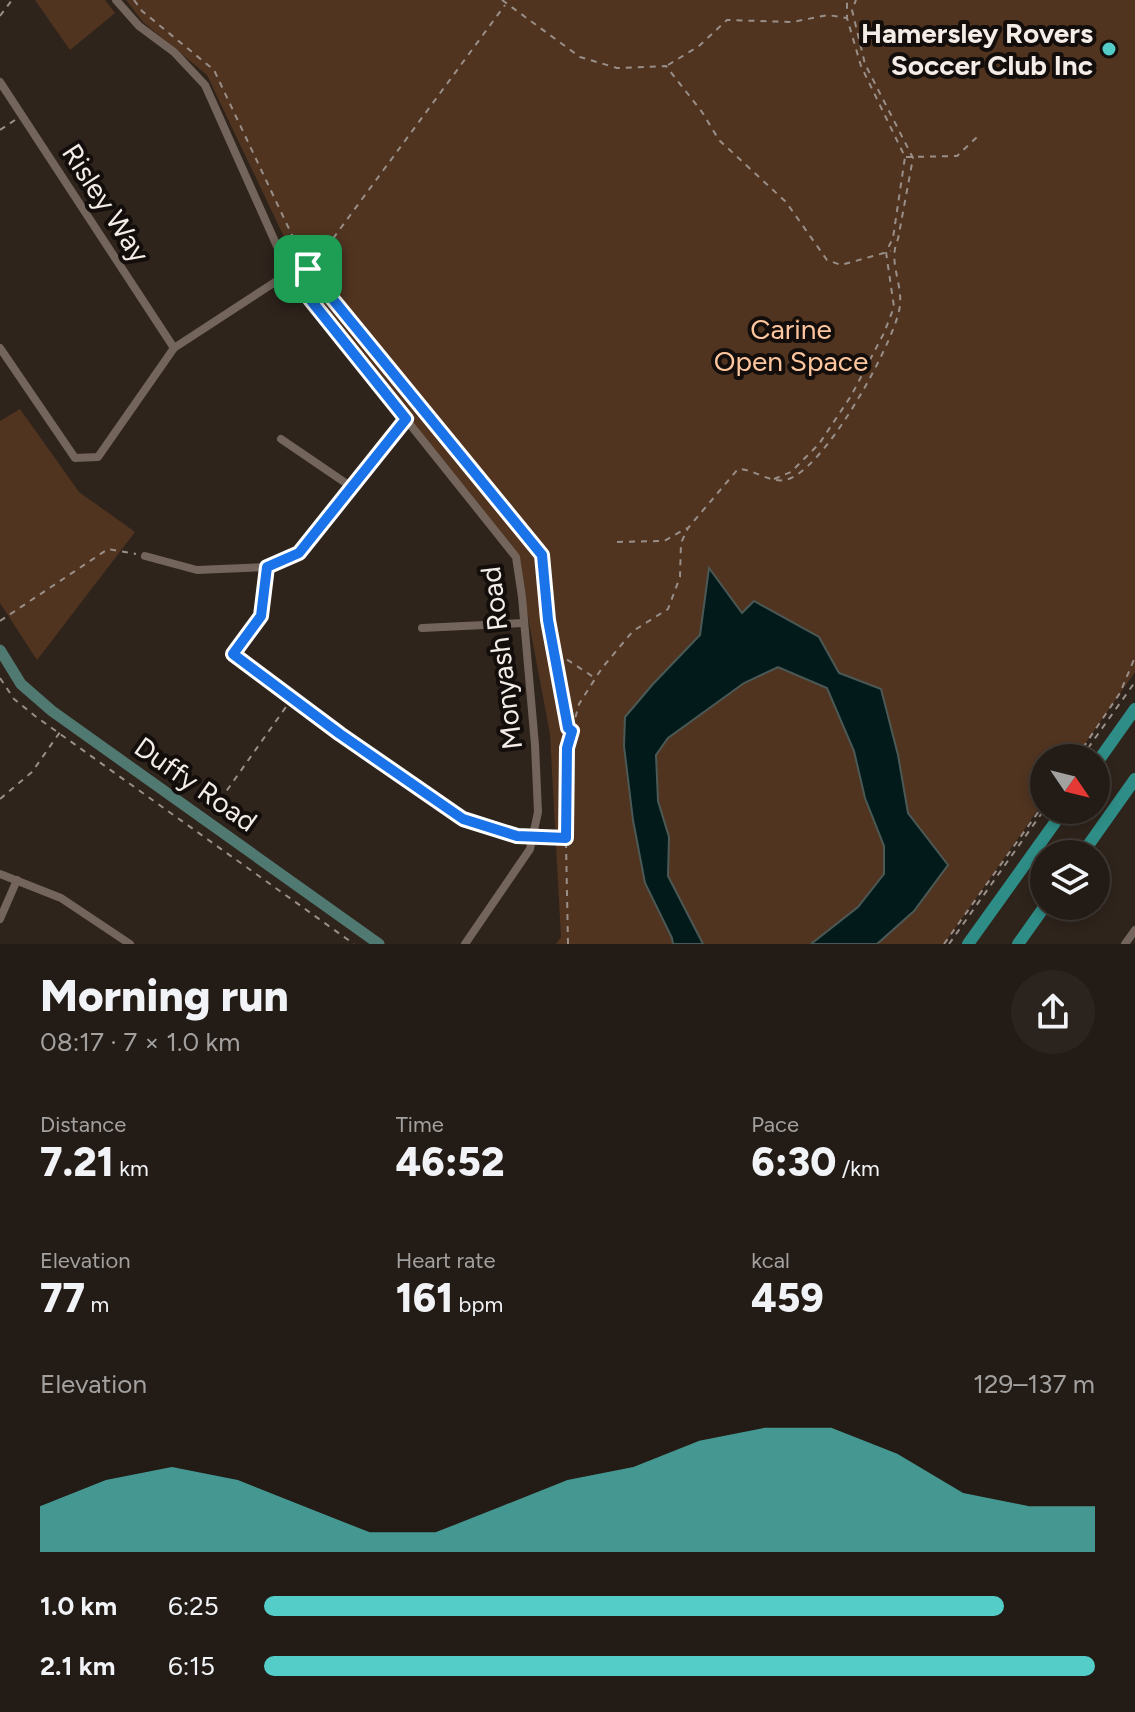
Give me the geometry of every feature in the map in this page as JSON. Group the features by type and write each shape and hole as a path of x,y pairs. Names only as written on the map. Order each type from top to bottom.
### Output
{"main road":[{"name":"Duffy Road","path":"0,650 21,684 32,695 379,944"},
{"path":"1110,744 1135,709"},
{"path":"1092,840 1135,779"},
{"path":"968,944 1054,824"},
{"path":"1018,944 1035,920"}],"street":[{"name":"Monyash Road","path":"116,0 139,26 174,52 205,85 289,273 516,557 535,745 538,812 530,849 465,944"},
{"name":"Risley Way","path":"0,82 174,348"},
{"path":"0,348 75,458 98,457 174,348 289,273"},
{"path":"145,556 197,570 267,567 299,553 406,419"},
{"path":"281,439 353,488"},
{"path":"233,654 261,616 267,567"},
{"path":"422,628 524,623"},
{"path":"340,734 463,819 517,836 532,837"},
{"path":"0,874 61,898 130,944"},
{"path":"0,919 17,880"},
{"path":"1125,944 1135,930"}],"path":[{"path":"0,16 12,0"},
{"path":"134,0 142,11 214,70 308,269 542,555 548,620 568,728 572,731"},
{"path":"502,0 580,57 617,68 666,66 699,46 727,20 792,22 828,15 847,18"},
{"path":"773,479 791,472 819,444 851,396 894,307 886,252 893,238 905,157 861,66 847,18 847,0"},
{"path":"568,944 567,748 579,704 633,631 654,614 668,609 680,577 681,543 688,528 738,469 785,480 803,472 829,443 860,396 900,309 892,251 898,239 913,158 865,64 852,10 856,0"},
{"path":"289,273 308,269 505,4"},
{"path":"666,66 702,112 719,140 786,202 827,260 841,265 892,251"},
{"path":"0,130 23,115"},
{"path":"905,157 957,156 977,137"},
{"path":"617,542 664,541 688,528"},
{"path":"0,621 108,549 145,556"},
{"path":"555,651 596,678"},
{"path":"233,654 340,734"},
{"path":"1085,744 1120,693 1135,657"},
{"path":"0,678 14,699 354,944"},
{"path":"1091,744 1135,682"},
{"path":"205,820 293,697"},
{"path":"0,799 32,772 60,733"},
{"path":"944,944 1030,824"},
{"path":"949,944 1034,824"},
{"path":"532,837 566,838"}],"green space":[{"path":"35,0 105,0 115,13 70,50"},
{"name":"Carine Open Space","path":"126,0 1135,0 1135,672 1085,744 1030,744 1030,821 944,944 556,944 561,937 550,734 516,553 339,333 296,262 207,75 143,22"},
{"path":"20,409 79,492 135,532 37,660 0,603 0,421"}],"water":[{"path":"709,568 742,613 754,601 819,637 839,673 881,689 898,755 908,813 948,865 914,911 877,944 811,944 858,907 884,874 884,846 865,798 854,751 827,688 778,667 744,683 668,738 656,755 658,801 669,837 668,876 703,944 673,944 645,883 624,746 625,717 700,635"}],"place":[{"name":"Hamersley Rovers Soccer Club Inc","path":"1109,49"}],"route":[{"path":"308,269 542,555 548,620 568,728 572,731 567,748 566,838 517,836 463,819 340,734 233,654 261,616 267,567 299,553 406,419 289,273 308,269"}]}
